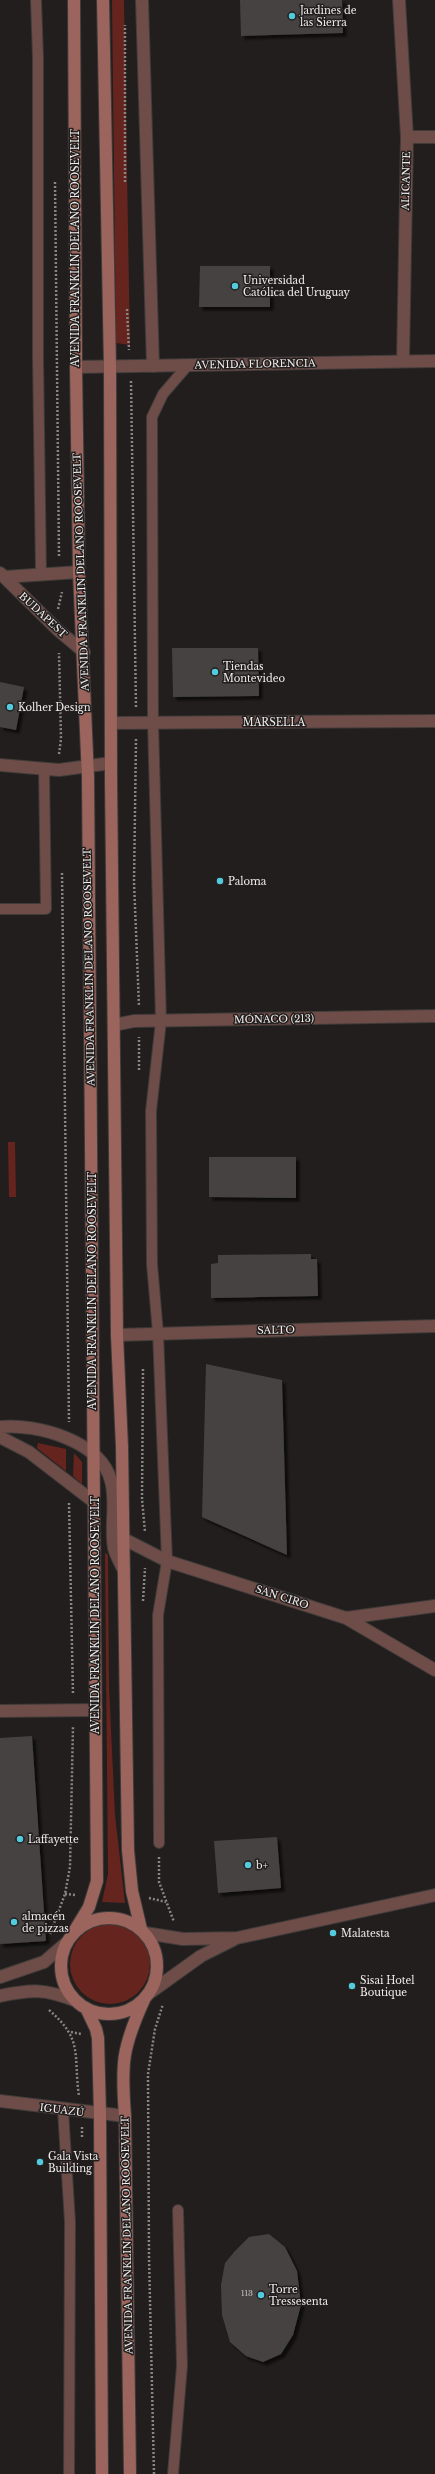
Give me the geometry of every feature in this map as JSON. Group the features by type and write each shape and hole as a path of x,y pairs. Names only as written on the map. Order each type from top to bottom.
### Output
{"main road":[{"name":"AVENIDA FRANKLIN DELANO ROOSEVELT","path":"74,0 76,367 79,572 84,652 87,767 97,1881 89,1907 75,1930"},
{"path":"81,2005 97,2013 122,2012 146,1997 154,1985 157,1965 156,1954 143,1931 132,1891 128,1850 124,1539 117,1335 111,762 110,367 103,0"},
{"path":"102,2474 100,2114 98,2038 94,2024 81,2005 68,1991 60,1968 66,1943 75,1930 94,1920 115,1917 129,1921 143,1931"},
{"name":"AVENIDA FRANKLIN DELANO ROOSEVELT","path":"130,2474 123,2060 131,2026 146,1997"}],"street":[{"path":"142,0 153,366"},
{"name":"ALICANTE","path":"399,0 407,137 403,361"},
{"path":"407,137 435,137"},
{"name":"AVENIDA FLORENCIA","path":"76,367 435,361"},
{"name":"BUDAPEST","path":"2,575 79,572"},
{"name":"BUDAPEST","path":"2,575 59,631 84,652"},
{"name":"MARSELLA","path":"112,723 435,721"},
{"path":"0,765 59,770 87,767 111,762"},
{"name":"MÓNACO (213)","path":"114,1024 140,1021 435,1016"},
{"name":"SALTO","path":"117,1335 435,1326"},
{"path":"0,1427 26,1428 69,1437 93,1454 107,1471 111,1481 114,1548 124,1572"},
{"path":"0,1437 29,1452 94,1502"},
{"name":"SAN CIRO","path":"124,1539 167,1561 346,1618 435,1670"},
{"path":"346,1618 435,1606"},
{"path":"0,1711 96,1710"},
{"path":"143,1931 184,1940 237,1938 435,1895"},
{"path":"146,1997 201,1956 237,1938"},
{"path":"0,1977 44,1962 66,1943"},
{"path":"0,1996 28,1990 42,1990 81,2005"},
{"name":"IGUAZÚ","path":"0,2101 64,2110 125,2116"}],"lane":[{"path":"36,0 38,58 38,357 41,574"},
{"path":"159,1843 158,1614 167,1561 158,1333 152,1264 151,1111 161,1021 153,722 152,417 163,394 188,365"},
{"path":"0,909 46,909 44,769"},
{"path":"64,2110 70,2222 69,2474"},
{"path":"173,2474 182,2366 178,2210"}],"path":[{"path":"125,24 125,186"},
{"path":"55,177 59,573 62,592 56,614 59,631 61,739 58,758 59,770"},
{"path":"127,302 130,367 136,723 134,882 140,1021 138,1077"},
{"path":"62,872 69,1437"},
{"path":"143,1364 142,1499 147,1550 143,1608"},
{"path":"44,1962 46,1946 65,1894 70,1867 73,1810 73,1710 69,1484"},
{"path":"159,1843 159,1882 176,1927 184,1940"},
{"path":"42,1990 40,2002 70,2032 75,2044 82,2139"},
{"path":"154,2474 149,2256 148,2074 155,2029 163,2003"}],"shaded area":[{"path":"112,0 124,0 130,345 116,343"},
{"path":"8,1142 15,1142 16,1197 9,1197"},
{"path":"38,1443 66,1449 66,1471 37,1448"},
{"path":"74,1453 82,1462 82,1484 73,1476"},
{"path":"105,1553 108,1555 109,1687 115,1815 125,1903 102,1902 108,1874"},
{"path":"110,1924 125,1927 138,1936 147,1949 150,1964 147,1979 138,1992 125,2001 110,2004 95,2001 82,1992 73,1979 70,1964 73,1949 82,1936 95,1927"}],"building":[{"name":"Jardines de las Sierra","path":"240,0 342,0 343,33 241,36"},
{"name":"Universidad Católica del Uruguay","path":"200,266 270,266 270,307 199,307"},
{"name":"Tiendas Montevideo","path":"172,648 258,648 259,696 173,697"},
{"name":"Kolher Design","path":"0,682 24,687 16,730 0,727"},
{"path":"209,1157 296,1157 296,1198 209,1197"},
{"path":"311,1254 311,1259 317,1259 318,1296 211,1298 211,1264 218,1263 218,1255"},
{"path":"206,1364 282,1380 287,1555 202,1517"},
{"name":"Laffayette","path":"32,1736 46,1941 0,1944 0,1738"},
{"name":"b+","path":"277,1837 281,1888 218,1893 214,1841"},
{"name":"Torre Tressesenta","path":"269,2234 285,2247 297,2271 301,2305 293,2335 281,2354 263,2362 246,2356 230,2342 222,2315 221,2285 225,2263 235,2251 249,2237"}],"place":[{"name":"Jardines de las Sierra","path":"292,16"},
{"name":"Universidad Católica del Uruguay","path":"235,286"},
{"name":"Tiendas Montevideo","path":"215,672"},
{"name":"Kolher Design","path":"10,707"},
{"name":"Paloma","path":"220,881"},
{"name":"Laffayette","path":"20,1839"},
{"name":"b+","path":"248,1865"},
{"name":"almacén de pizzas","path":"14,1922"},
{"name":"Malatesta","path":"333,1933"},
{"name":"Sisai Hotel Boutique","path":"352,1986"},
{"name":"Gala Vista Building","path":"40,2162"},
{"name":"Torre Tressesenta","path":"261,2295"}]}
